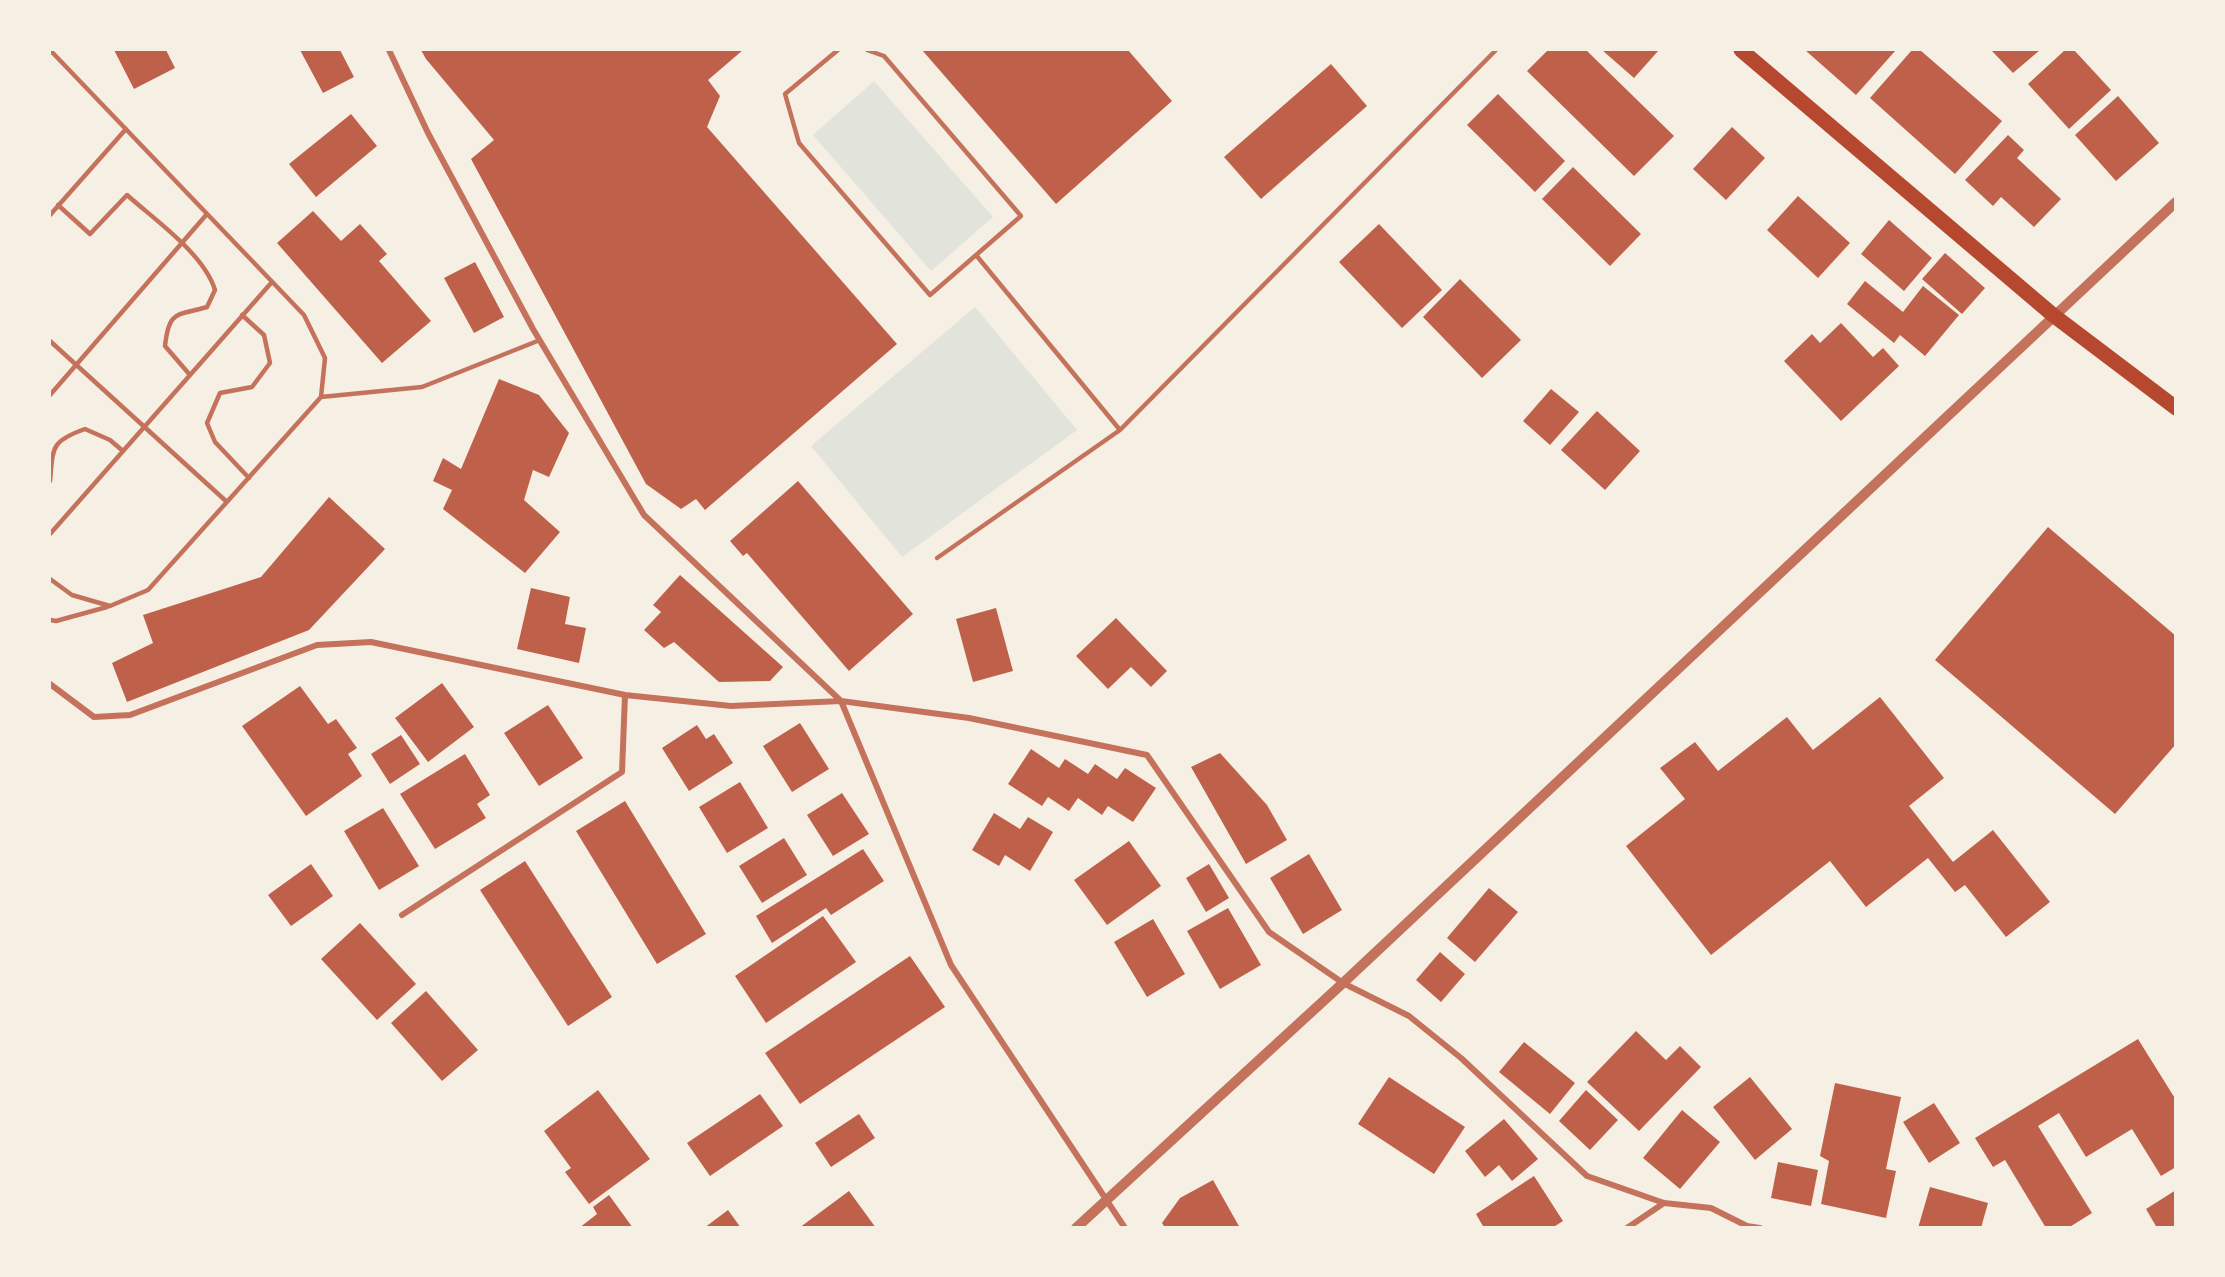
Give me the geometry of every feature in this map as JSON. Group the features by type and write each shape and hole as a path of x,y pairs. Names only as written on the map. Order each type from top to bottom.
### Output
{"main road":[{"path":"1741,50 2053,315 2175,408"}],"street":[{"path":"389,50 428,134 540,340 644,515 841,701 951,965 1104,1200 1125,1227"},
{"path":"1076,1227 1343,982 2175,202"},
{"path":"50,684 94,717 130,715 317,645 371,642 625,694 731,706 841,701 969,718 1147,755 1269,932 1343,982 1409,1016 1461,1058 1587,1176 1664,1203 1711,1208 1747,1226 1760,1227"},
{"path":"402,915 622,772 625,694"},
{"path":"1627,1227 1664,1203"}],"lane":[{"path":"50,50 304,315 325,358 321,397 148,590 110,606 56,621 50,620"},
{"path":"838,50 785,94 799,143 930,295 1021,216 884,56 867,50"},
{"path":"937,558 1120,430 1496,50"},
{"path":"50,215 126,129"},
{"path":"58,205 90,234 127,195 181,244 211,276 215,290 207,307 178,313 167,326 165,346 190,375"},
{"path":"50,395 207,214"},
{"path":"976,255 1120,430"},
{"path":"50,534 272,282"},
{"path":"242,315 264,336 270,363 252,387 220,393 207,423 215,442 249,478"},
{"path":"321,397 422,387 540,340"},
{"path":"50,341 227,502"},
{"path":"50,481 53,449 63,437 85,429 110,440 123,451"},
{"path":"50,579 72,596 110,606"}],"shaded area":[{"path":"874,81 993,217 931,271 813,135"},
{"path":"975,307 1077,430 902,557 811,446"}],"building":[{"path":"114,50 166,50 175,68 134,89"},
{"path":"300,50 340,50 354,77 323,93"},
{"path":"421,50 743,50 708,80 720,96 707,127 897,344 705,510 696,499 681,509 646,484 471,159 494,140"},
{"path":"922,50 1128,50 1172,101 1056,204"},
{"path":"1548,50 1586,50 1674,136 1634,176 1527,71"},
{"path":"1602,50 1659,50 1634,78"},
{"path":"1805,50 1896,50 1856,95"},
{"path":"1912,50 1920,50 2002,121 1955,174 1870,98"},
{"path":"1991,50 2040,50 2013,73"},
{"path":"2065,50 2074,50 2111,90 2069,129 2028,84"},
{"path":"1331,64 1367,106 1261,199 1224,157"},
{"path":"1498,94 1565,161 1535,192 1467,125"},
{"path":"2118,96 2159,143 2116,181 2075,135"},
{"path":"351,114 377,146 316,197 289,164"},
{"path":"1732,127 1765,158 1726,200 1693,169"},
{"path":"2008,135 2024,150 2017,158 2061,199 2034,227 2001,197 1993,206 1965,180"},
{"path":"1573,167 1641,234 1610,266 1542,199"},
{"path":"1798,196 1850,243 1818,278 1767,230"},
{"path":"313,211 341,241 360,224 387,254 379,261 431,321 382,363 277,243"},
{"path":"1889,220 1932,258 1904,291 1861,254"},
{"path":"1379,224 1442,290 1402,328 1339,262"},
{"path":"1945,253 1985,288 1962,314 1922,279"},
{"path":"475,262 504,317 474,333 444,278"},
{"path":"1460,279 1521,340 1482,378 1423,317"},
{"path":"1865,281 1903,312 1923,286 1959,315 1925,356 1900,335 1894,343 1847,304"},
{"path":"1841,323 1873,357 1883,348 1899,366 1841,421 1784,361 1812,334 1820,343"},
{"path":"499,379 539,395 569,433 549,477 533,470 524,500 560,532 525,573 443,509 452,490 433,481 443,458 461,469"},
{"path":"1551,389 1579,412 1550,445 1523,421"},
{"path":"1597,411 1640,451 1605,490 1561,450"},
{"path":"798,481 913,614 849,671 747,553 743,556 730,541"},
{"path":"329,497 385,549 309,630 127,702 112,663 153,643 143,615 261,577"},
{"path":"2048,527 2176,636 2176,744 2115,814 1935,660"},
{"path":"680,575 783,667 770,681 719,682 674,642 664,648 644,630 661,612 653,605"},
{"path":"531,588 570,597 565,624 586,628 579,663 517,649"},
{"path":"996,608 1013,671 973,682 956,619"},
{"path":"1116,618 1167,671 1151,687 1131,667 1108,689 1076,656"},
{"path":"442,683 474,727 428,762 395,718"},
{"path":"300,686 328,724 336,719 357,748 348,754 362,776 306,816 242,726"},
{"path":"1880,697 1944,778 1909,806 1953,862 1993,830 2050,902 2006,937 1965,885 1955,892 1928,858 1866,907 1830,861 1711,955 1626,846 1685,799 1660,768 1695,742 1718,771 1787,717 1813,750"},
{"path":"548,705 583,758 539,786 504,733"},
{"path":"800,723 829,769 792,792 763,746"},
{"path":"697,725 706,739 714,734 733,763 689,791 662,748"},
{"path":"401,735 420,764 390,784 371,754"},
{"path":"1031,749 1059,768 1065,759 1088,774 1095,764 1117,779 1125,768 1156,788 1133,822 1108,806 1102,815 1078,798 1069,811 1048,797 1042,806 1008,784"},
{"path":"1220,753 1267,805 1287,840 1246,864 1191,767"},
{"path":"465,754 490,795 477,804 486,818 435,849 400,794"},
{"path":"740,782 768,828 727,853 699,807"},
{"path":"842,793 869,834 833,856 807,815"},
{"path":"625,801 706,934 657,964 576,831"},
{"path":"383,808 419,866 379,890 344,831"},
{"path":"994,813 1020,829 1028,817 1053,832 1030,871 1005,855 999,866 972,850"},
{"path":"784,838 807,875 762,903 739,866"},
{"path":"1129,841 1161,886 1107,925 1074,880"},
{"path":"863,849 884,881 831,915 826,908 772,943 756,916"},
{"path":"1309,854 1342,910 1303,934 1270,878"},
{"path":"525,861 612,997 568,1026 480,890"},
{"path":"311,864 333,896 291,926 268,895"},
{"path":"1209,864 1229,898 1206,912 1186,878"},
{"path":"1489,888 1518,912 1475,962 1447,938"},
{"path":"1228,908 1261,965 1220,989 1187,931"},
{"path":"823,916 856,962 766,1023 735,976"},
{"path":"1153,919 1185,974 1147,997 1114,942"},
{"path":"360,923 416,984 377,1020 321,959"},
{"path":"1440,952 1465,974 1441,1002 1416,980"},
{"path":"910,956 945,1007 800,1104 765,1053"},
{"path":"426,991 478,1050 442,1081 391,1023"},
{"path":"1636,1031 1666,1060 1680,1046 1701,1067 1639,1131 1587,1082"},
{"path":"2138,1039 2176,1100 2176,1167 2161,1176 2132,1129 2086,1157 2059,1113 2038,1126 2092,1213 2068,1228 2046,1228 2005,1160 1993,1167 1975,1138"},
{"path":"1524,1042 1575,1083 1550,1114 1499,1072"},
{"path":"1389,1077 1465,1127 1434,1174 1358,1124"},
{"path":"1750,1077 1792,1129 1755,1160 1713,1107"},
{"path":"1835,1083 1901,1097 1886,1169 1896,1171 1886,1218 1821,1204 1829,1161 1820,1156"},
{"path":"598,1090 650,1159 589,1204 565,1172 571,1168 544,1131"},
{"path":"1586,1090 1618,1120 1590,1150 1559,1121"},
{"path":"760,1094 783,1126 710,1176 687,1143"},
{"path":"1934,1103 1960,1143 1929,1163 1903,1122"},
{"path":"1682,1110 1720,1142 1680,1189 1643,1158"},
{"path":"859,1114 875,1138 831,1167 815,1143"},
{"path":"1504,1119 1538,1159 1512,1181 1499,1165 1485,1177 1465,1151"},
{"path":"1778,1162 1818,1170 1811,1206 1771,1198"},
{"path":"1534,1176 1563,1221 1552,1228 1484,1228 1476,1214"},
{"path":"1213,1180 1240,1228 1165,1228 1162,1223 1180,1198"},
{"path":"1930,1187 1988,1203 1981,1228 1918,1228"},
{"path":"2176,1190 2176,1228 2157,1228 2146,1209"},
{"path":"849,1191 876,1228 799,1228"},
{"path":"609,1195 633,1228 579,1228 597,1214 593,1207"},
{"path":"728,1210 741,1228 704,1228"}]}
